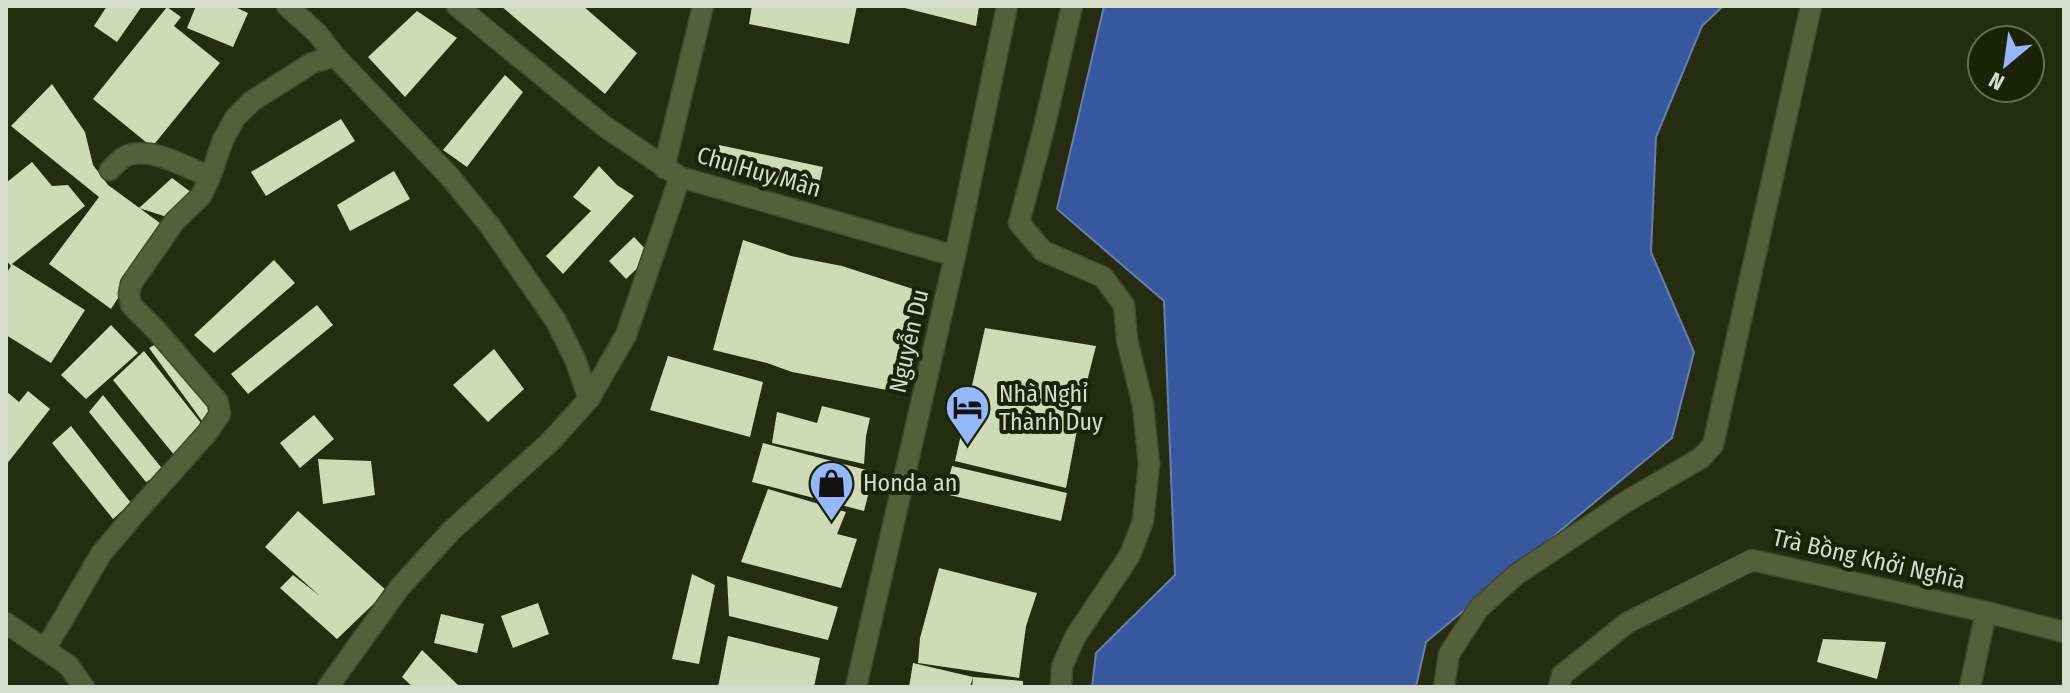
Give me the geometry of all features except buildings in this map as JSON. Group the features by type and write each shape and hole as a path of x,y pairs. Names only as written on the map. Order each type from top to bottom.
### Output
{"street":[{"path":"287,6 317,33 451,178 490,226 556,321 575,359 589,399"},
{"name":"Chu Huy Mân","path":"457,6 604,126 672,172 955,256"},
{"path":"328,687 400,587 451,531 550,442 589,399 626,335 672,172 703,6"},
{"name":"Nguyễn Du","path":"856,687 955,256 1007,6"},
{"path":"1061,687 1062,667 1075,637 1130,555 1143,521 1149,464 1143,405 1127,340 1124,305 1103,277 1043,251 1019,223 1072,6"},
{"path":"1444,687 1449,654 1479,608 1517,574 1627,501 1701,458 1713,445 1811,6"},
{"path":"46,648 101,554 207,433 220,414 218,402 131,305 131,284 175,221 201,196 235,118 252,101 312,63 335,56"},
{"path":"110,170 126,156 158,155 210,177"},
{"name":"Trà Bồng Khởi Nghĩa","path":"1559,687 1562,675 1627,623 1752,560 2064,632"},
{"path":"1970,687 1986,612"},
{"path":"6,623 68,665 84,687"}],"water":[{"path":"1104,6 1723,6 1702,26 1656,137 1651,252 1694,352 1672,438 1426,642 1416,687 1092,687 1096,653 1175,575 1164,301 1057,209"}],"place":[{"name":"Nhà Nghỉ Thành Duy","path":"968,447"},
{"name":"Honda an","path":"832,522"}]}
